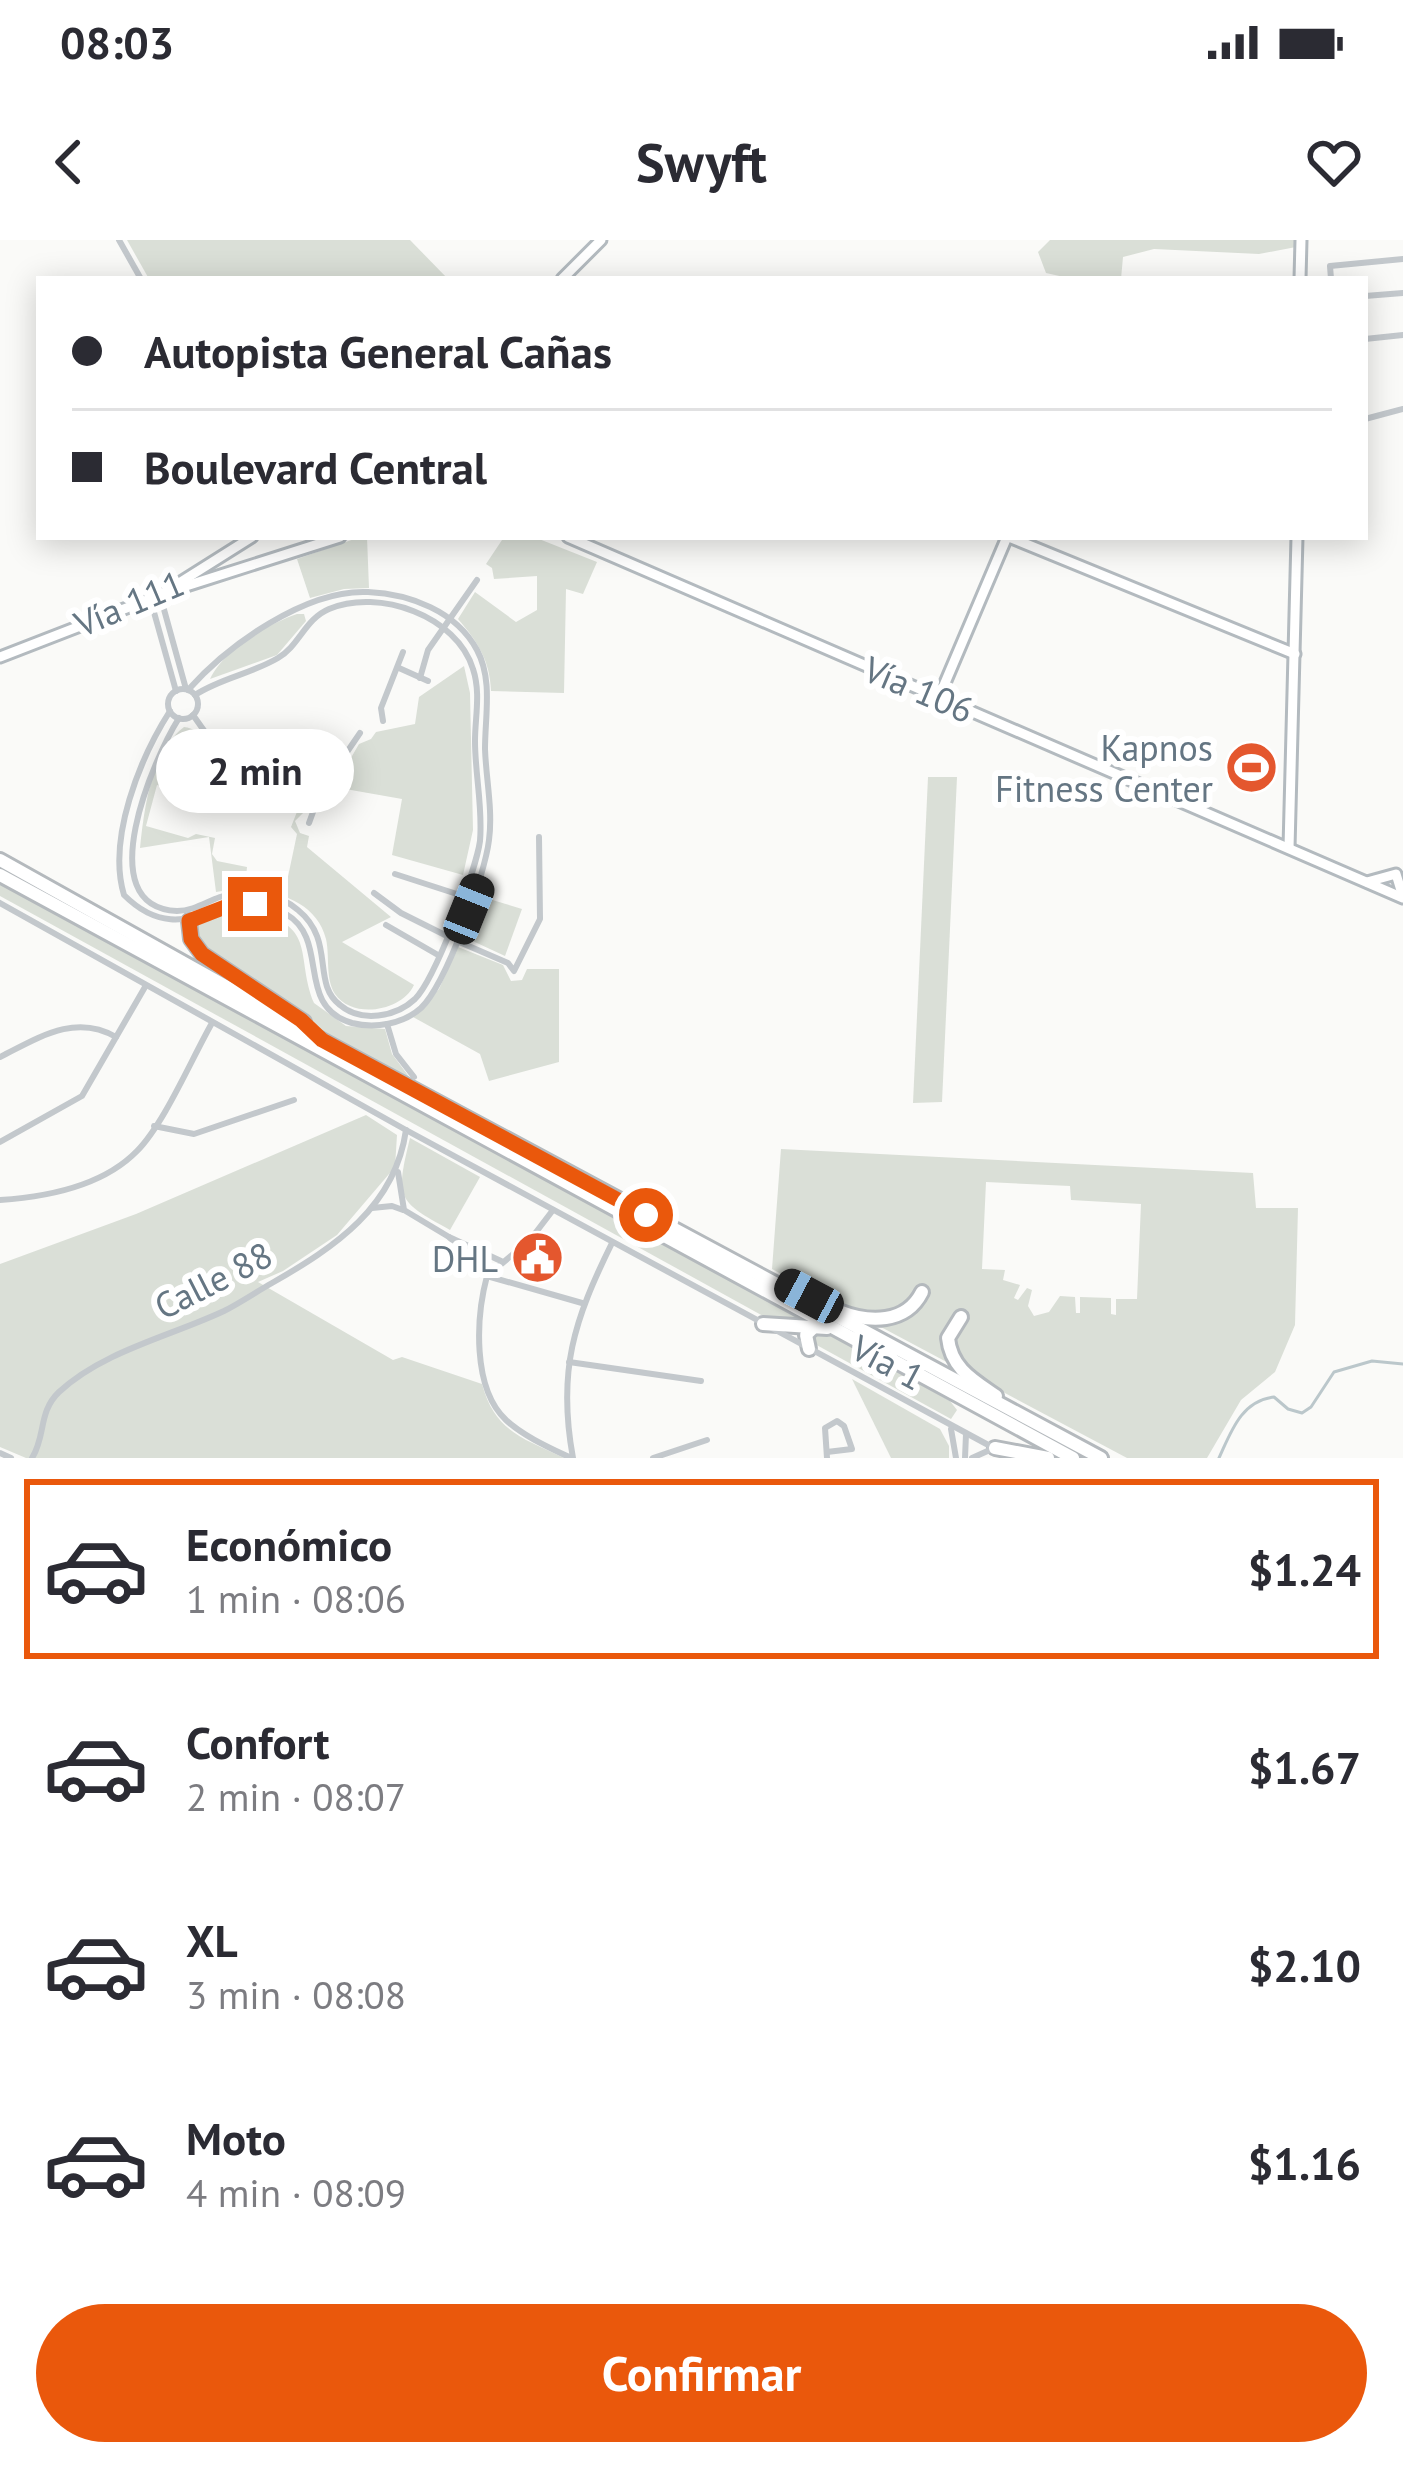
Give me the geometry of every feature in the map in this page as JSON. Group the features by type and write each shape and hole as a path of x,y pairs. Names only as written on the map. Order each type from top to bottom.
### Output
{"highway":[{"path":"0,849 66,899"},
{"path":"0,860 322,1040 1104,1458"},
{"path":"0,875 1073,1458"},
{"path":"189,921 191,939 202,954 301,1020 322,1040"},
{"path":"606,1193 854,1317 888,1318 913,1306 922,1292"},
{"path":"961,1318 948,1344 954,1362 964,1372 1010,1406 1104,1458"},
{"path":"763,1324 835,1330"},
{"path":"809,1349 806,1335 814,1327"},
{"path":"995,1448 1048,1458"}],"main road":[{"path":"565,276 601,240"},
{"path":"1300,276 1301,240"},
{"name":"Vía 111","path":"0,657 155,596 247,540"},
{"path":"251,540 264,562"},
{"path":"155,596 331,540"},
{"name":"Vía 106","path":"575,540 1403,897"},
{"path":"939,697 1007,540"},
{"path":"1015,540 1295,655"},
{"path":"1289,848 1297,540"},
{"path":"1367,882 1396,874 1403,897"}],"street":[{"path":"119,240 139,276"},
{"path":"1331,276 1330,266 1403,259"},
{"path":"1368,296 1403,292"},
{"path":"1368,339 1403,335"},
{"path":"1368,418 1403,409"},
{"path":"398,668 424,679 428,650 477,580"},
{"path":"121,870 127,866 147,898 169,910 190,910 246,893 279,898 294,913 308,940 315,988 326,1007 349,1022 383,1021 428,1000 484,871 483,666 474,644 451,619 417,601 386,593 346,593 274,621 238,644 190,691"},
{"path":"155,596 176,691"},
{"path":"155,596 198,703 193,715"},
{"path":"313,604 319,614"},
{"path":"176,691 190,691 279,658 319,614 340,605 385,604 420,614 444,628 470,659 476,680 475,747 485,813 477,856 419,994 396,1017"},
{"path":"383,721 381,708 403,652"},
{"path":"176,691 129,802 121,870 124,895 166,919 189,921 247,904 294,913"},
{"path":"170,712 178,718 193,715"},
{"path":"193,715 234,765 263,778 321,790"},
{"path":"134,872 137,812 148,775 178,718"},
{"path":"309,823 321,790 360,733"},
{"path":"138,773 148,775"},
{"path":"374,893 400,913 508,963 514,971 539,922 539,837"},
{"path":"122,852 134,857"},
{"path":"394,874 463,896"},
{"name":"Vía 1","path":"0,903 406,1130 995,1448"},
{"path":"386,925 438,955"},
{"path":"0,1142 82,1096 145,987"},
{"path":"383,1021 396,1054 414,1077"},
{"path":"0,1200 60,1192 110,1171 137,1151 212,1023"},
{"path":"0,1057 60,1028 83,1026 116,1037"},
{"path":"154,1126 194,1134 294,1100"},
{"name":"Calle 88","path":"32,1458 40,1445 47,1405 78,1376 224,1311 357,1227 398,1168 406,1130"},
{"path":"398,1168 404,1210"},
{"path":"383,1192 399,1196"},
{"path":"372,1208 404,1210 501,1262"},
{"path":"553,1210 530,1240 487,1276 480,1341 490,1394 504,1419 572,1458"},
{"path":"449,1237 487,1276 582,1303"},
{"path":"572,1458 566,1409 569,1362 582,1303 612,1242"},
{"path":"569,1362 701,1382"},
{"path":"837,1421 844,1426 852,1449 827,1455 825,1427 837,1421"},
{"path":"950,1425 964,1458"},
{"path":"964,1458 966,1434"},
{"path":"652,1458 706,1440"},
{"path":"964,1458 995,1448"},
{"path":"0,1453 11,1458"}],"shaded area":[{"path":"127,240 410,240 445,276 147,276"},
{"path":"1050,240 1296,240 1296,247 1259,254 1154,249 1123,257 1121,276 1046,273 1038,252"},
{"path":"351,540 367,540 369,588 310,598 297,559"},
{"path":"502,540 542,540 597,562 583,594 566,589 564,693 491,691 482,652 458,619 475,592 516,622 537,610 537,576 494,579 486,564"},
{"path":"304,614 306,621 277,655 210,679 224,659 247,640"},
{"path":"464,666 470,693 473,830 463,875 392,855 402,799 334,787 359,744 376,732 415,724 419,697"},
{"path":"184,727 193,729 240,778 307,792 305,811 295,821 300,833 309,836 307,847 391,917 342,942 414,985 408,994 377,1009 343,1002 330,981 320,923 310,911 281,895 216,892 209,837 140,848 151,782 173,738","holes":["203,771 235,778 235,784 302,799 291,827 297,834 286,886 246,878 247,867 217,861 212,854 215,838 196,834 188,838 146,826 157,785 188,795"]},
{"path":"928,777 957,777 942,1102 913,1103"},
{"path":"0,883 814,1323 776,1323 0,896"},
{"path":"479,896 522,909 505,956 464,937"},
{"path":"254,911 288,926 296,935 314,1003 346,1026 385,1029 392,1054 410,1078 316,1030 196,942 192,924 219,914"},
{"path":"458,947 503,965 511,981 522,980 527,969 559,969 559,1062 489,1081 480,1054 413,1017 439,989"},
{"path":"366,1115 397,1135 395,1167 337,1235 258,1282 393,1360 402,1357 482,1384 495,1413 512,1432 564,1458 26,1458 0,1447 0,1264 136,1214"},
{"path":"410,1138 480,1177 450,1230 419,1212 404,1196 402,1174"},
{"path":"781,1149 1253,1173 1256,1208 1298,1208 1295,1325 1275,1372 1241,1400 1207,1458 1127,1458 772,1269","holes":["986,1182 1070,1186 1071,1200 1141,1204 1137,1299 1116,1299 1116,1315 1111,1314 1111,1298 1080,1297 1080,1313 1076,1313 1075,1297 1060,1296 1049,1312 1034,1316 1028,1306 1032,1290 1027,1288 1018,1300 1014,1298 1020,1285 1003,1280 1005,1270 982,1269"]},
{"path":"812,1330 829,1332 950,1401 957,1410 951,1419 813,1343"},
{"path":"852,1379 940,1429 949,1458 891,1458"}],"waterway":[{"path":"1219,1458 1239,1419 1253,1405 1274,1397 1302,1413 1334,1372 1372,1361 1403,1364"}],"place":[{"name":"Kapnos Fitness Center","path":"1252,768"},
{"name":"DHL","path":"537,1258"}],"route":[{"path":"255,904 225,907 189,921 192,943 322,1040 646,1215"}]}
